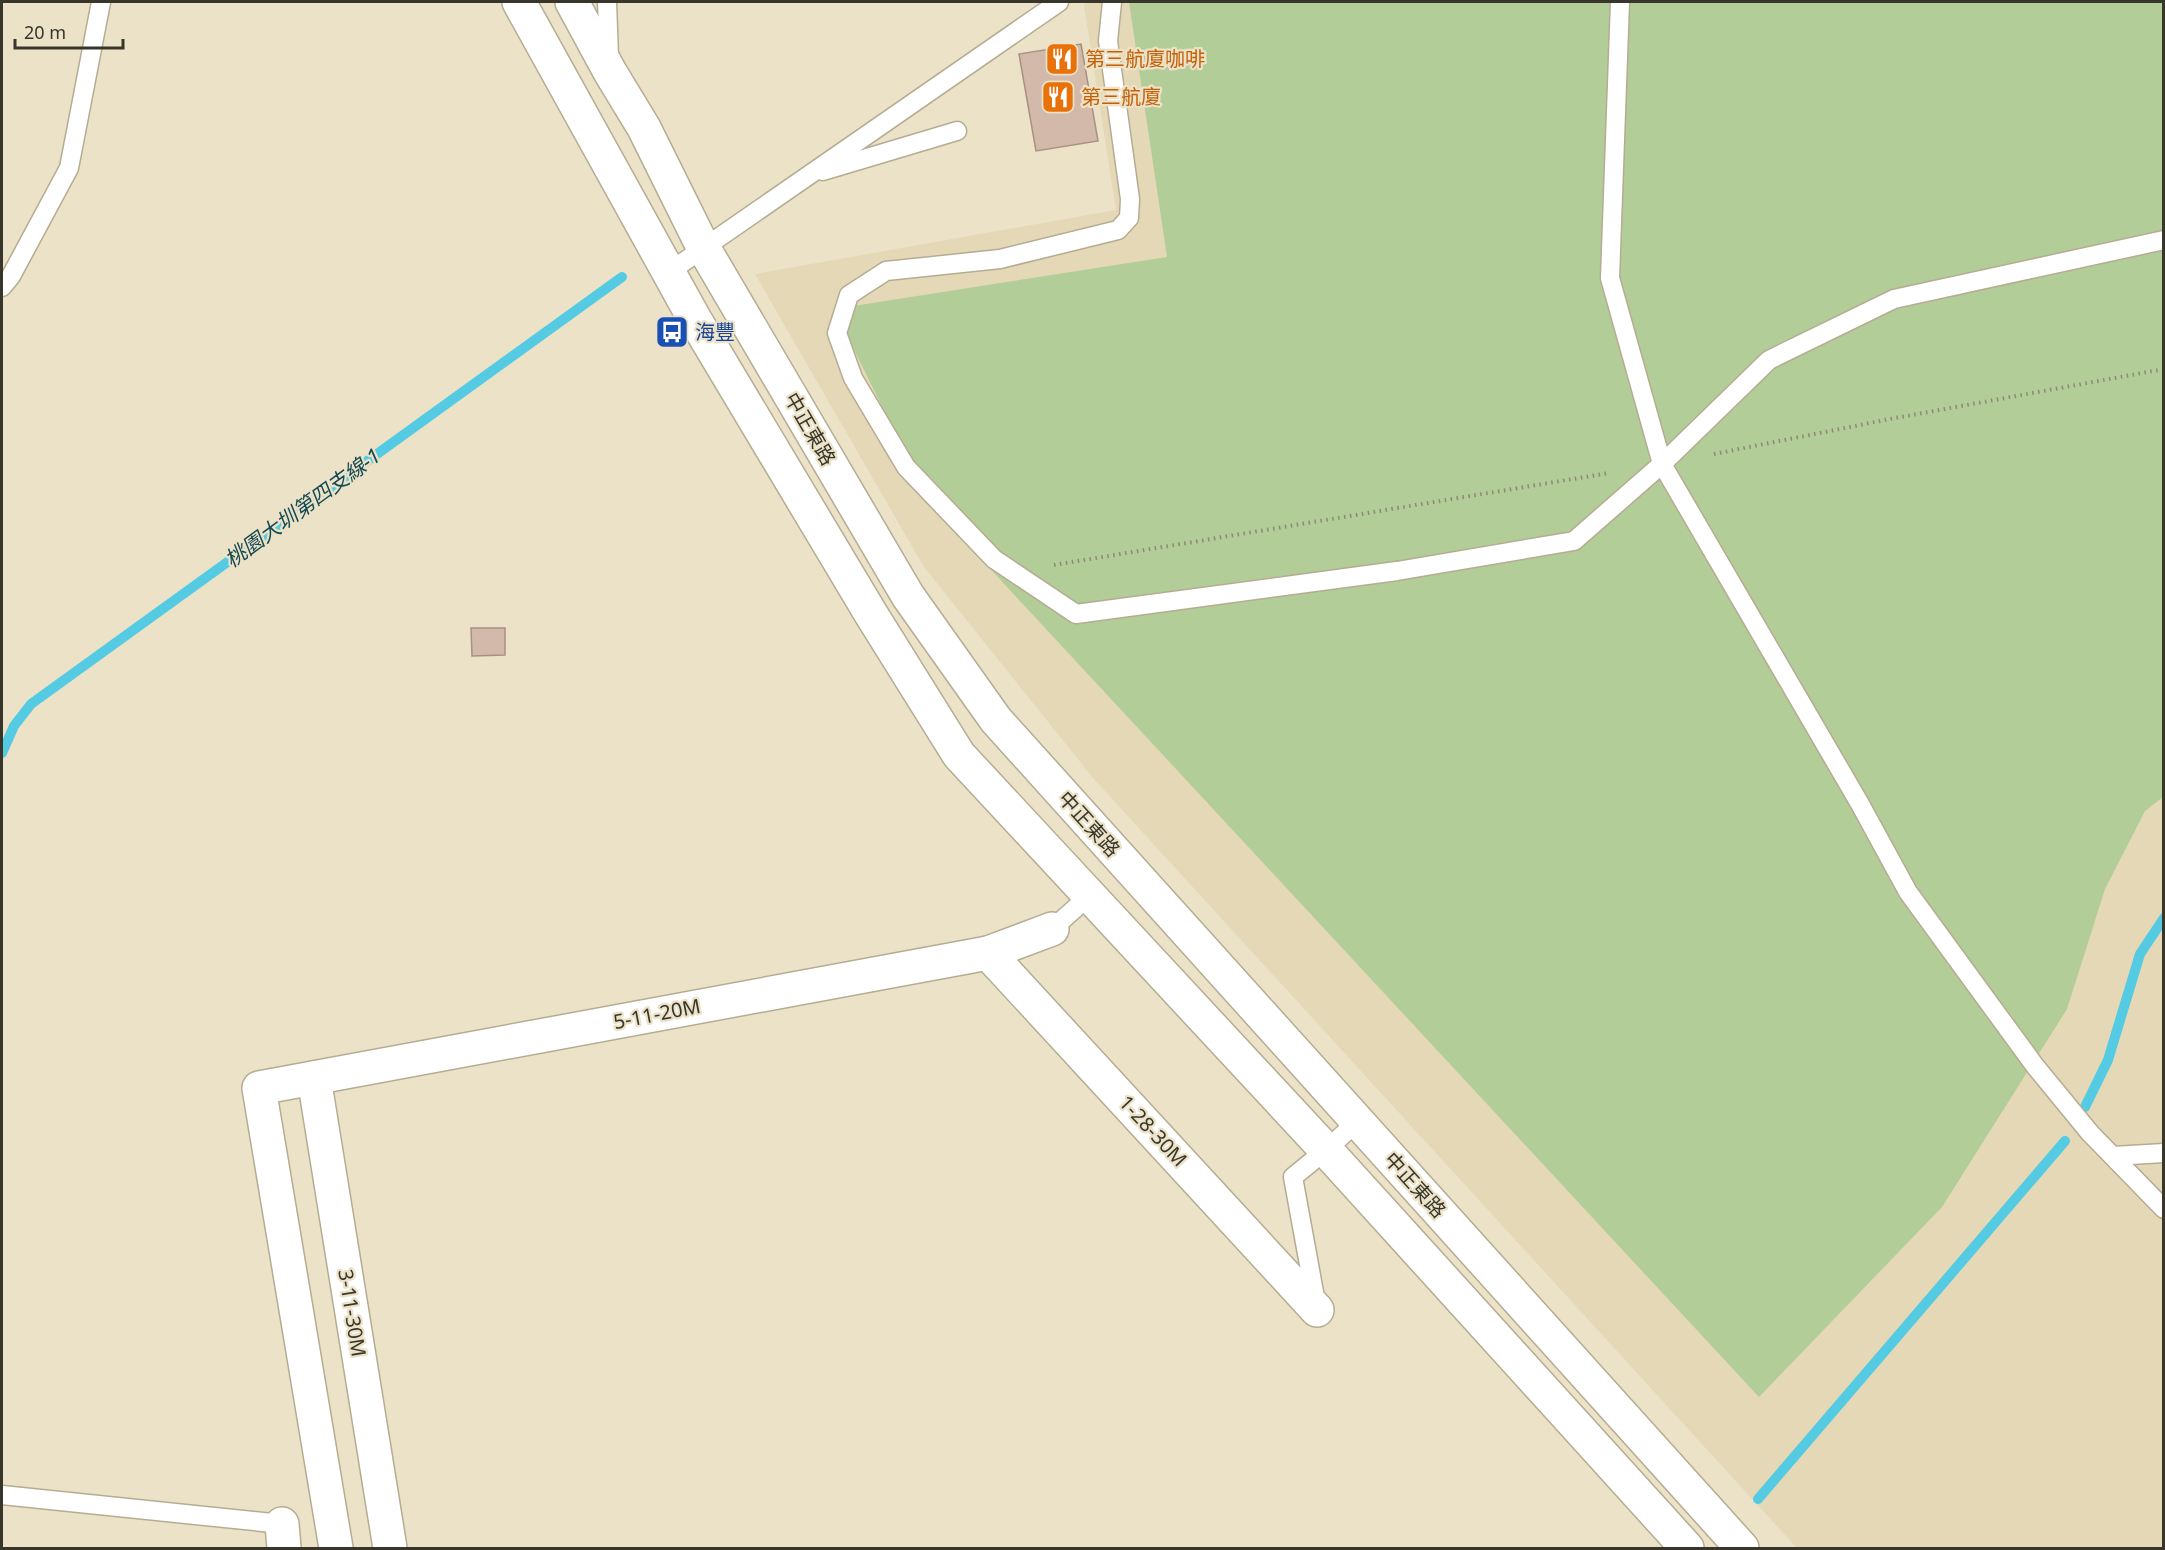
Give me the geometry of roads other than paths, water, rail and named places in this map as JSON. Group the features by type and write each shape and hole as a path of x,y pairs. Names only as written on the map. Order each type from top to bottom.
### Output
{"main road":[{"path":"519,2 669,273 871,614 959,755 1326,1150 1687,1548"},
{"name":"中正東路","path":"572,2 609,72 644,128 703,247 908,596 996,720 1742,1548"},
{"name":"5-11-20M","path":"336,1548 259,1088 988,953 1052,928"},
{"name":"1-28-30M","path":"988,953 1317,1310"},
{"name":"3-11-30M","path":"314,1078 390,1548"}],"lane":[{"path":"2,287 11,276 69,168 101,2"},
{"path":"607,2 609,72"},
{"path":"669,273 703,247 1059,2"},
{"path":"1112,2 1108,41 1130,199 1129,218 1118,230 1000,259 886,272 849,295 837,333 853,378 906,467 994,559 1076,614 1397,571 1574,541 1662,464 1769,360 1894,299 2163,240"},
{"path":"1620,2 1610,278 1662,464 1860,804 1908,892 2035,1066 2090,1132 2163,1209"},
{"path":"807,176 957,131"},
{"path":"1052,928 1089,896"},
{"path":"1317,1310 1293,1177 1358,1121"},
{"path":"2113,1156 2163,1153"},
{"path":"2,1496 284,1536"}],"waterway":[{"name":"桃園大圳第四支線-1","path":"2,753 14,726 31,704 622,277"},
{"path":"2085,1107 2108,1060 2140,954 2164,918"},
{"path":"1758,1499 2065,1141"}],"place":[{"name":"第三航廈咖啡","path":"1062,59"},
{"name":"第三航廈","path":"1058,97"},
{"name":"海豐","path":"672,332"}]}
